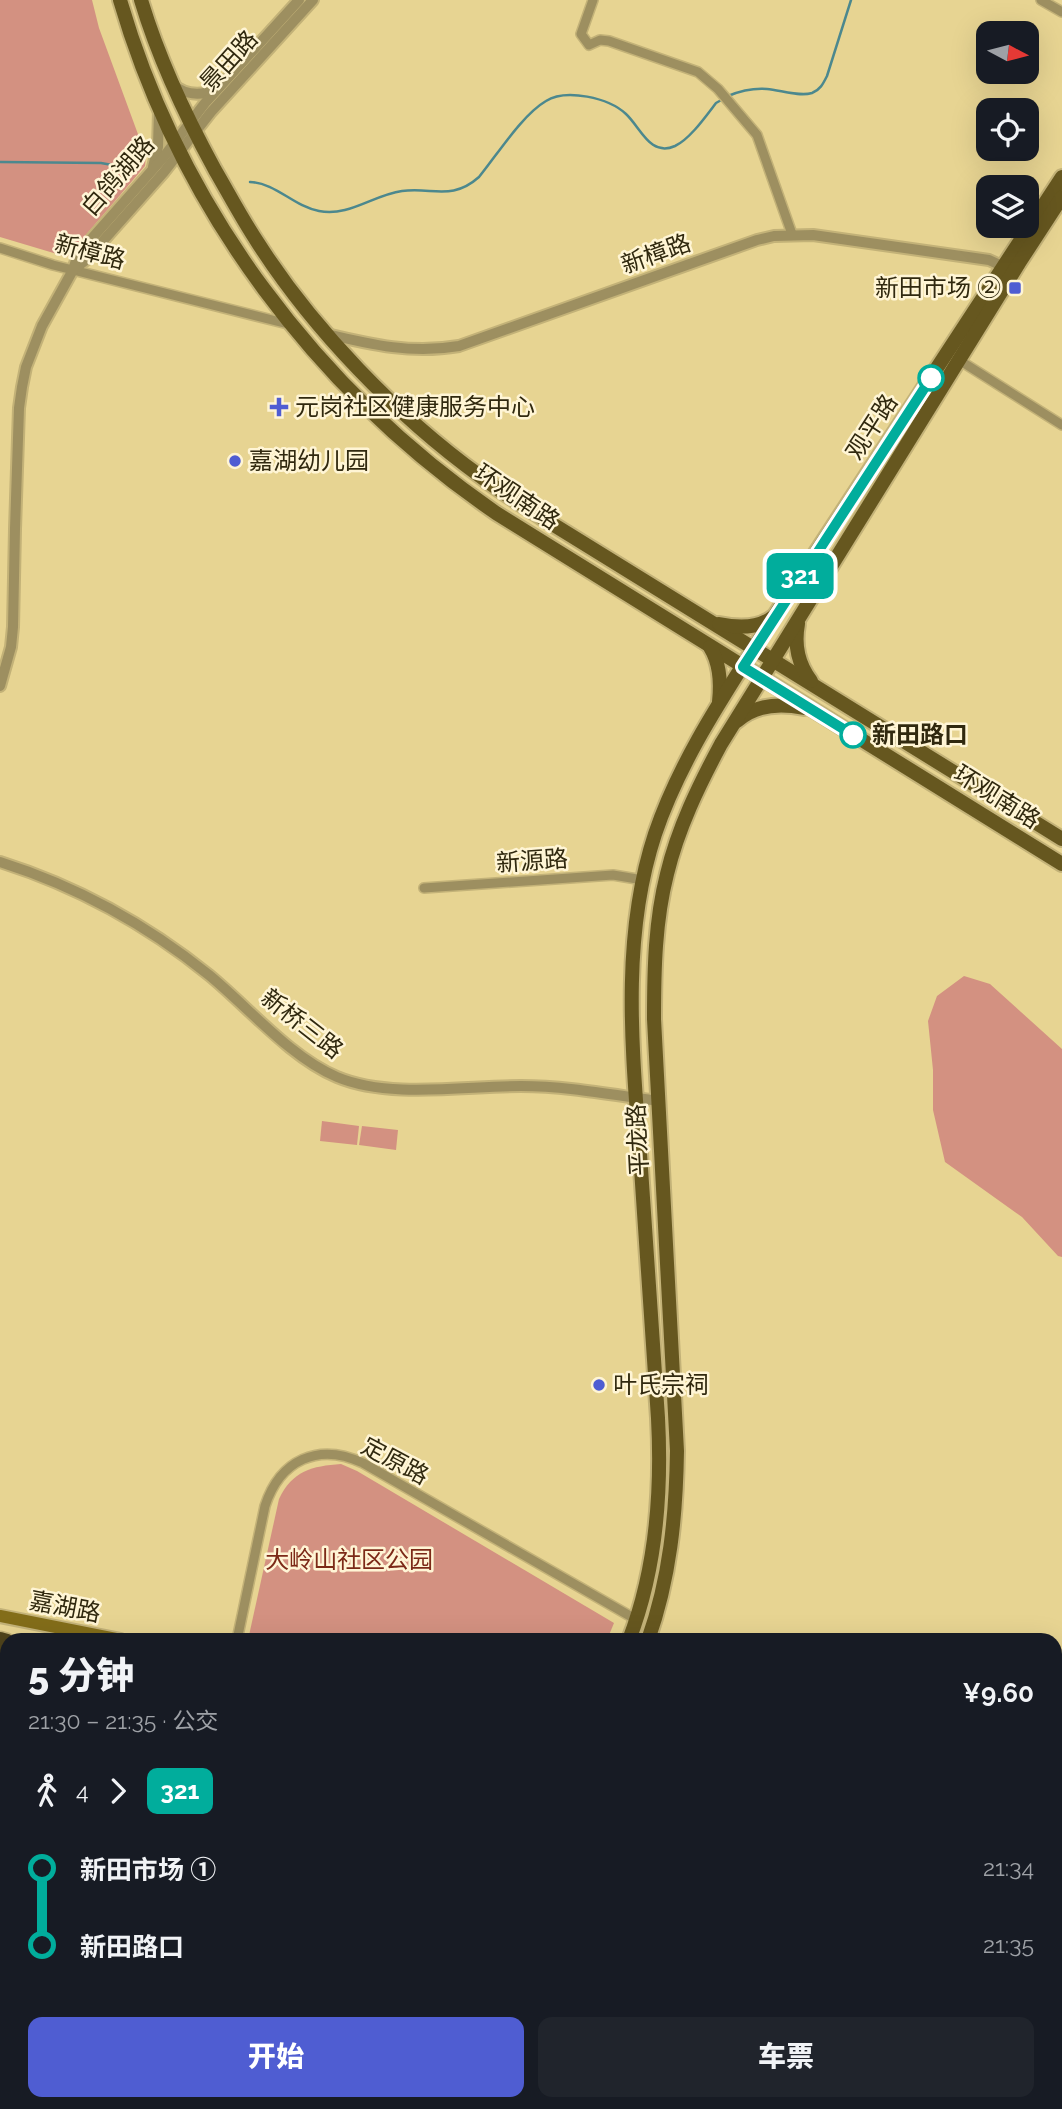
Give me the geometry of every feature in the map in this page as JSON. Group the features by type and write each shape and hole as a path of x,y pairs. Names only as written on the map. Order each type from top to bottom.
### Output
{"main road":[{"name":"环观南路","path":"120,0 138,58 159,111 213,215 236,251 292,325 381,421 439,472 496,513 1062,864"},
{"name":"环观南路","path":"141,0 170,83 192,128 258,243 292,292 327,334 391,400 480,476 706,620 1062,839"},
{"name":"观平路","path":"743,667 1062,177"},
{"name":"观平路","path":"772,660 1062,197"},
{"path":"802,613 796,639 797,654 807,675 817,687"},
{"path":"706,620 738,627 759,625 774,616"},
{"path":"709,646 716,658 719,676 720,693 716,710"},
{"name":"平龙路","path":"650,1633 669,1560 676,1500 677,1451 654,985 661,902 684,823 708,770 772,660"},
{"name":"平龙路","path":"631,1633 649,1571 658,1490 659,1441 636,1098 632,962 643,880 663,811 697,743 743,667"},
{"path":"731,727 746,713 766,707 789,705 813,710"},
{"name":"嘉湖路","path":"0,1616 86,1633"}],"street":[{"name":"景田路","path":"177,148 218,89 299,0"},
{"name":"景田路","path":"192,128 211,112 313,0"},
{"path":"593,0 581,34 589,45 600,40 609,41 698,72 734,107 757,135 792,234"},
{"path":"1041,0 1062,12"},
{"path":"170,83 187,93 201,94 218,89"},
{"path":"150,173 155,164 158,147 159,111"},
{"name":"白鸽湖路","path":"0,686 11,648 13,627 19,408 26,367 42,326 73,270 78,254 150,173 177,148"},
{"name":"白鸽湖路","path":"73,270 87,259 177,148"},
{"name":"新樟路","path":"327,334 401,349 429,350 459,346 757,240 792,234 989,260 1004,267"},
{"name":"新樟路","path":"0,248 73,270 292,325"},
{"path":"959,360 1062,425"},
{"name":"新桥三路","path":"0,862 79,893 147,931 210,976 299,1055 335,1077 362,1086 390,1089 542,1087 658,1101"},
{"name":"新源路","path":"424,888 614,875 643,880"},
{"name":"定原路","path":"238,1633 269,1492 285,1470 309,1457 323,1454 349,1457 362,1463 636,1620"}],"green space":[{"path":"0,0 92,0 99,28 146,156 145,166 67,257 0,237"},
{"path":"964,976 990,984 1062,1049 1062,1257 1058,1256 1022,1217 945,1162 933,1110 933,1070 928,1021 937,996"},
{"path":"322,1121 359,1126 357,1145 320,1141"},
{"path":"362,1126 398,1130 396,1150 359,1145"},
{"name":"大岭山社区公园","path":"341,1464 357,1471 614,1623 610,1633 250,1633 279,1499 297,1476 321,1466"}],"waterway":[{"path":"728,96 757,89 801,94 817,90 827,76 851,0"},
{"path":"250,182 268,186 319,211 341,211 391,193 460,189 479,177 510,136 537,107 554,97 576,95 609,103 626,114 647,139 659,148 675,146 686,138 716,103 723,99"},
{"path":"0,162 101,163 118,166 132,173"}],"bus line":[{"name":"321","path":"853,735 743,667 931,378"}],"place":[{"name":"新田市场 ②","path":"1015,288"},
{"name":"元岗社区健康服务中心","path":"279,407"},
{"name":"嘉湖幼儿园","path":"235,461"},
{"name":"新田路口","path":"853,735"},
{"name":"叶氏宗祠","path":"599,1385"}]}
